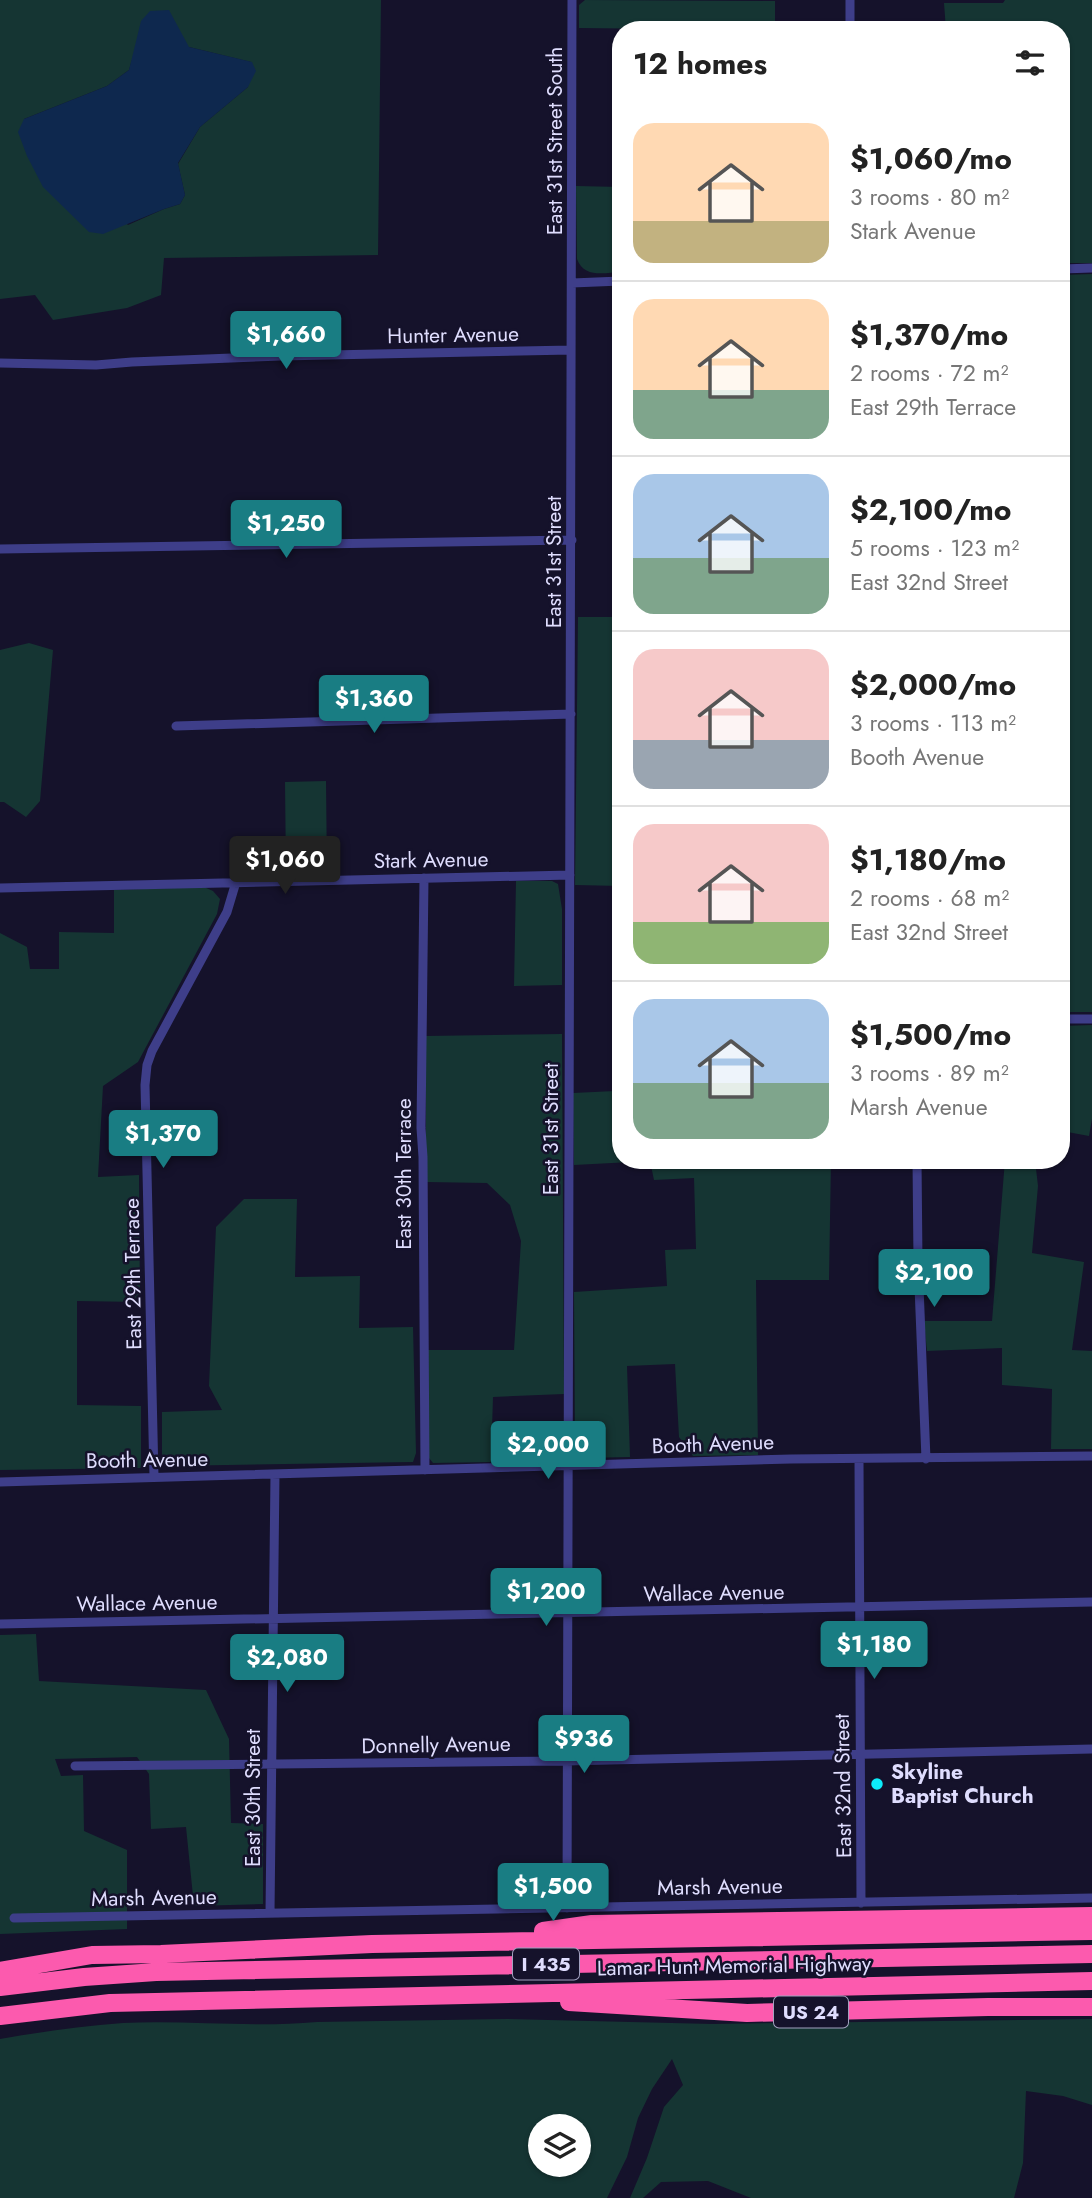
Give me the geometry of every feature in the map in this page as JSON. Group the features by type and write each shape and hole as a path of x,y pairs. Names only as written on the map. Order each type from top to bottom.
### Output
{"highway":[{"path":"505,1941 532,1932 592,1924 1092,1916"},
{"path":"0,1971 92,1955 372,1944 1092,1931"},
{"name":"Lamar Hunt Memorial Highway","path":"0,1987 156,1972 1092,1954"},
{"name":"Lamar Hunt Memorial Highway","path":"0,2016 110,2003 1092,1981"},
{"name":"US 24","path":"532,1994 576,2003 747,2013 1092,2007"}],"street":[{"name":"East 31st Street South","path":"572,0 572,350"},
{"path":"850,0 850,21"},
{"path":"1070,269 1092,268"},
{"path":"572,283 612,281"},
{"name":"Hunter Avenue","path":"0,363 96,365 281,356 572,350"},
{"name":"East 31st Street","path":"567,1908 572,350"},
{"path":"0,550 572,540"},
{"path":"176,726 571,714"},
{"name":"Stark Avenue","path":"0,888 570,875"},
{"name":"East 30th Terrace","path":"424,878 421,1128 425,1470"},
{"name":"East 29th Terrace","path":"154,1477 145,1085 147,1065 227,912 236,883"},
{"path":"1070,1019 1092,1019"},
{"path":"917,1169 926,1459"},
{"name":"Booth Avenue","path":"0,1482 1092,1455"},
{"name":"East 32nd Street","path":"859,1459 861,1903"},
{"name":"East 30th Street","path":"270,1913 275,1474"},
{"name":"Wallace Avenue","path":"0,1624 1092,1602"},
{"name":"Donnelly Avenue","path":"75,1766 566,1760 1092,1749"},
{"name":"Marsh Avenue","path":"14,1918 1092,1898"}],"green space":[{"path":"0,0 381,0 378,255 164,258 161,295 127,308 53,320 35,295 0,299","holes":["136,47 189,47 251,62 248,87 200,127 178,164 185,195 180,204 128,225 24,119 107,86 129,70"]},
{"path":"585,0 775,1 775,21 612,21 612,28 579,28 579,5"},
{"path":"1005,0 1092,0 1092,263 1070,263 1070,21 945,21 944,3 1003,3"},
{"path":"576,186 612,187 612,272 589,272 577,259"},
{"path":"1092,274 1092,1012 1070,1012 1070,275"},
{"path":"578,617 612,617 612,886 575,885"},
{"path":"29,643 53,650 40,801 26,817 0,802 0,650"},
{"path":"326,781 327,873 286,873 285,782"},
{"path":"516,881 552,881 558,884 562,909 562,985 514,986"},
{"path":"204,887 213,891 220,899 217,914 138,1062 103,1086 98,1177 139,1175 140,1302 77,1301 77,1405 141,1406 141,1468 0,1470 0,933 27,947 30,969 59,969 59,932 114,933 114,890"},
{"path":"1092,1025 1092,1119 1089,1136 1070,1132 1070,1026"},
{"path":"562,1034 564,1394 493,1397 491,1462 433,1463 429,1458 428,1350 514,1350 521,1241 510,1205 487,1183 426,1182 426,1036"},
{"path":"612,1091 612,1163 574,1165 573,1093"},
{"path":"652,1169 831,1169 829,1280 756,1280 758,1455 693,1456 679,1437 675,1364 627,1366 630,1457 584,1458 578,1455 575,1446 574,1292 667,1286 665,1250 696,1249 694,1178 654,1180"},
{"path":"1004,1169 1036,1169 1038,1186 1032,1253 1084,1262 1072,1350 1092,1351 1092,1449 1051,1449 1052,1389 1002,1385 1002,1348 927,1351 924,1321 992,1321"},
{"path":"244,1199 297,1199 295,1277 360,1276 359,1328 413,1327 416,1453 413,1462 168,1466 162,1460 162,1412 222,1410 209,1386 216,1227"},
{"path":"36,1634 39,1681 206,1690 229,1739 231,1823 263,1824 263,1904 194,1906 186,1827 151,1829 149,1774 137,1757 55,1759 61,1776 83,1775 84,1831 127,1850 127,1929 0,1934 0,1635"},
{"path":"506,2019 712,2024 1092,2019 1092,2105 1063,2096 1026,2091 1023,2163 1014,2198 751,2198 708,2181 661,2182 643,2198 630,2198 664,2107 683,2085 672,2059 652,2089 638,2118 627,2157 607,2198 0,2198 0,2039 123,2023 269,2024"}],"water":[{"path":"169,10 189,47 252,62 256,71 248,87 200,127 178,163 185,195 180,204 103,234 89,232 43,187 18,132 24,119 107,86 129,70 141,21 150,11"}],"place":[{"name":"Skyline Baptist Church","path":"877,1784"}]}
